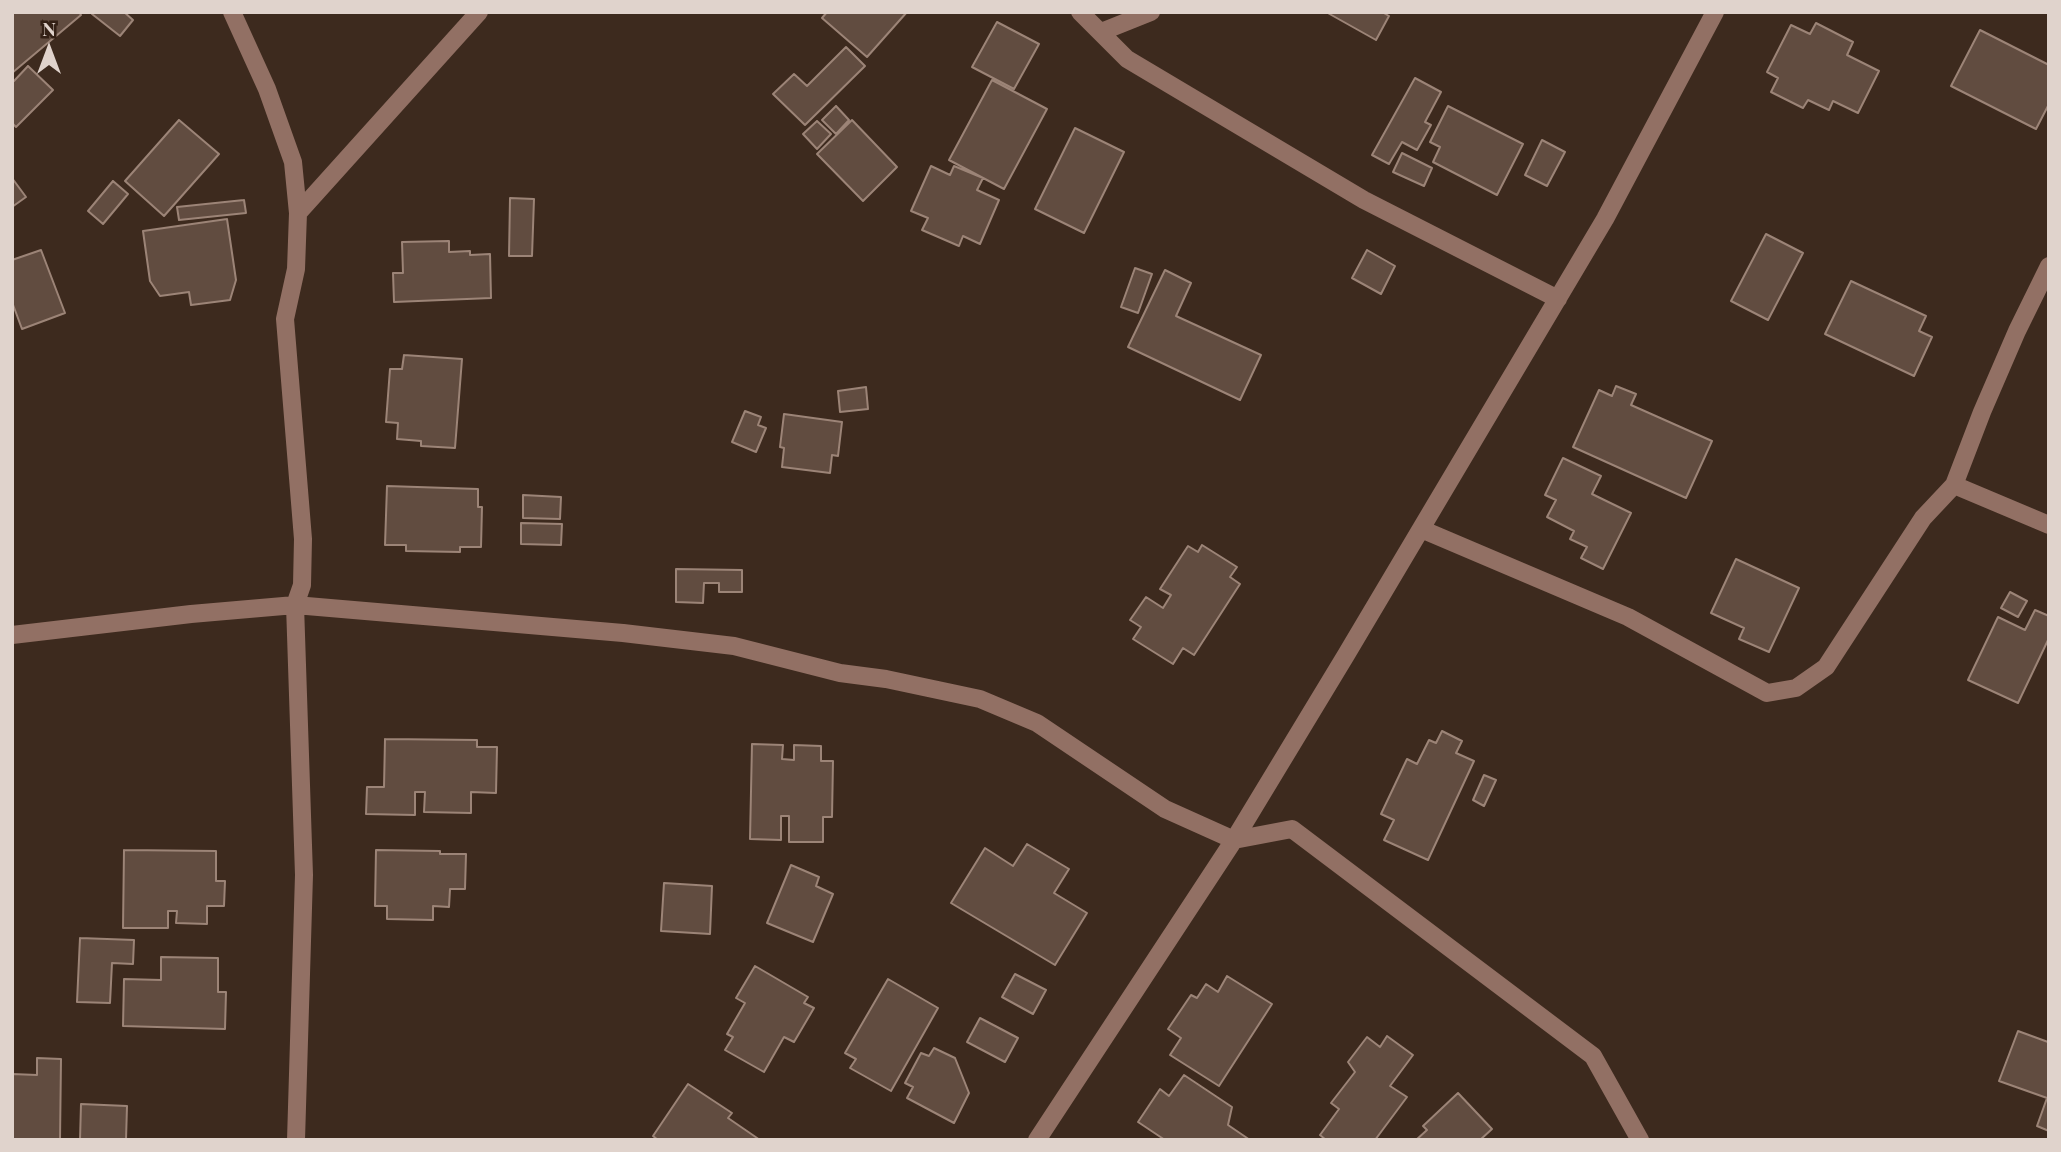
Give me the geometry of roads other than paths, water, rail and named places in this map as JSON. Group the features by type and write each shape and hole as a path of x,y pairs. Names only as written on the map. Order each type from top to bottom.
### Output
{"street":[{"path":"232,12 267,89 293,162 298,212 296,269 285,319 303,539 302,585 295,604 304,875 296,1140"},
{"path":"298,212 479,12"},
{"path":"1080,12 1127,59 1364,200 1558,299"},
{"path":"1101,32 1151,12"},
{"path":"1037,1140 1234,841 1605,219 1715,12"},
{"path":"1421,529 1628,617 1768,693 1796,688 1826,667 1923,518 1954,485 1987,400 2049,266"},
{"path":"1954,485 2049,525"},
{"path":"12,635 295,604 623,633 734,646 840,673 886,679 980,699 1037,723 1165,809 1234,841 1292,829 1593,1056 1640,1140"}]}
